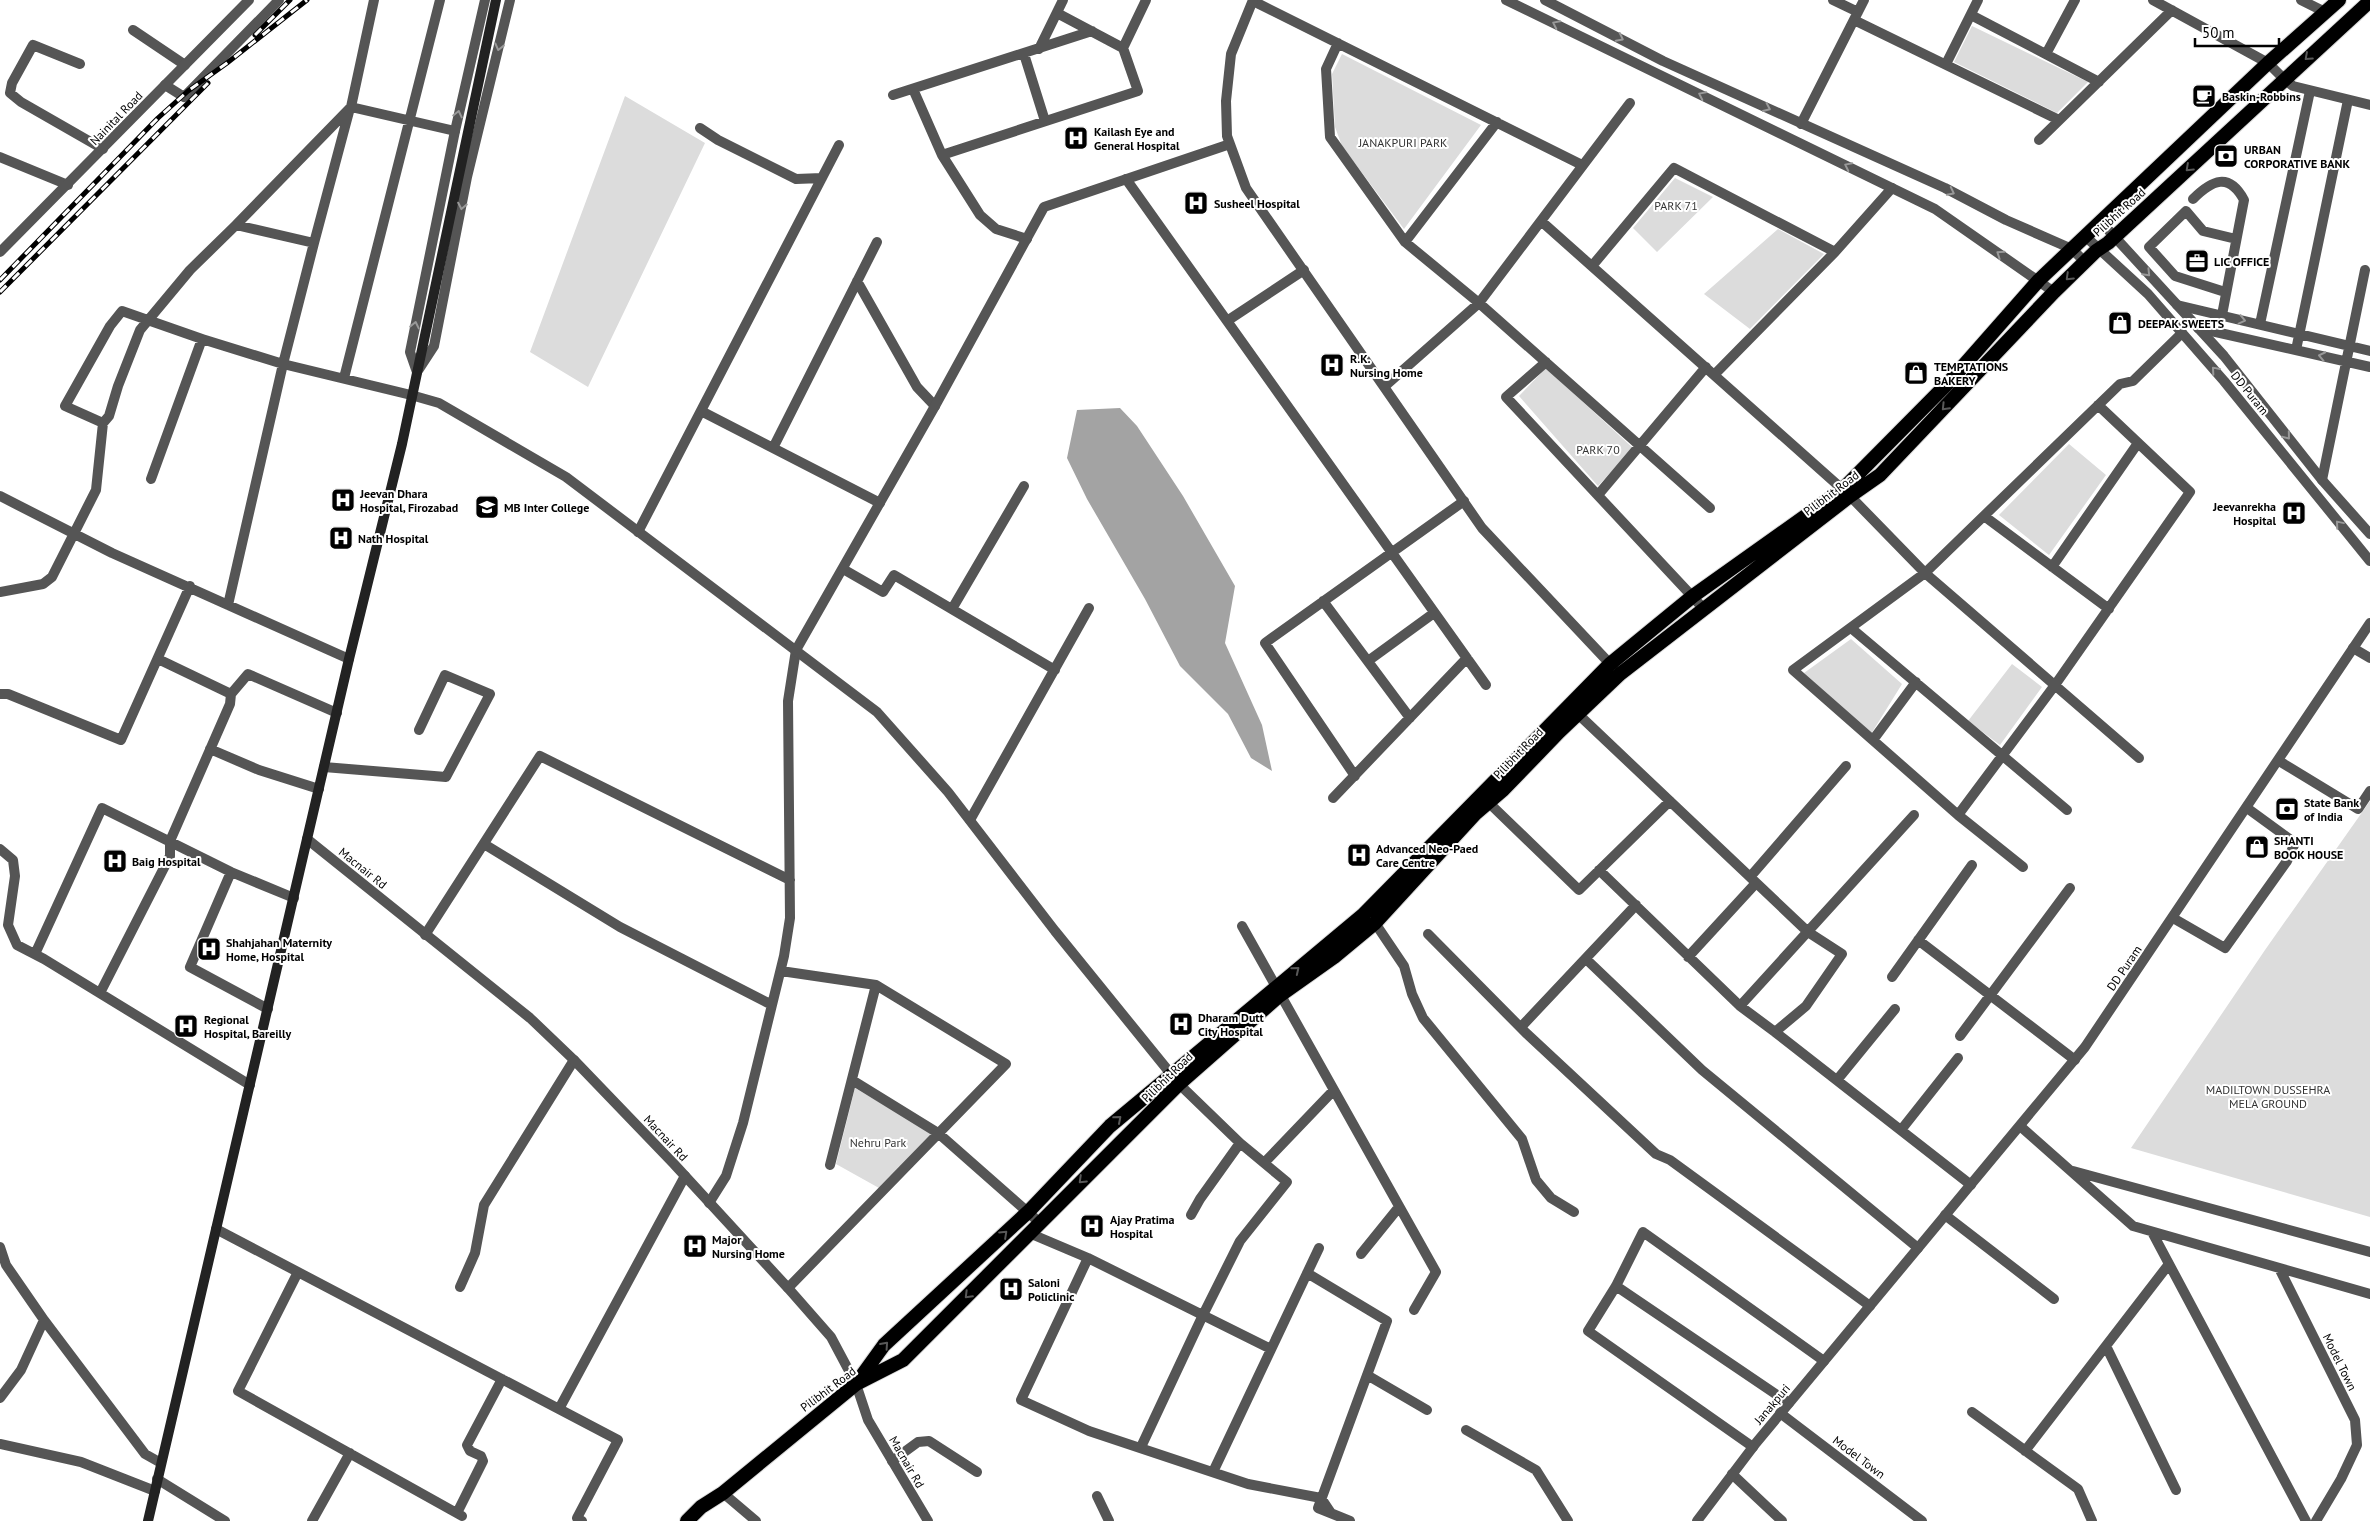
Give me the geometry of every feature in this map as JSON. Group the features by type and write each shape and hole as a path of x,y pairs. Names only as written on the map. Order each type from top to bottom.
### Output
{"highway":[{"path":"1277,992 1363,914 1610,664 1693,596 1846,493 1950,381 2039,280 2268,63 2339,0"},
{"name":"Pilibhit Road","path":"687,1521 856,1384 903,1360 1029,1233 1175,1079 1277,992 1334,958 1375,923 1488,802 1503,790 1559,732 1620,674 1704,609 1846,493 1880,475 2054,292 2085,262 2370,1"},
{"path":"856,1384 884,1345 1028,1212 1110,1126 1175,1079"}],"main road":[{"path":"148,1521 336,714 402,444 496,0"}],"street":[{"name":"Nainital Road","path":"0,252 249,0"},
{"path":"165,85 184,97 279,0"},
{"path":"228,605 283,364 351,107 374,0"},
{"path":"344,378 440,0"},
{"path":"417,372 410,352 454,132 485,0"},
{"path":"417,372 434,346 467,177 510,0"},
{"path":"1039,49 1063,0"},
{"path":"1123,48 1146,0"},
{"path":"1582,165 1253,0 1231,54 1226,101 1227,136 1246,188 1482,528 1620,674"},
{"path":"1506,0 1935,209 2054,292"},
{"path":"1545,0 1663,60 1945,188 2006,220 2072,249 2085,262"},
{"path":"1833,0 1856,16 1946,64 2060,120"},
{"path":"1801,124 1864,0"},
{"path":"1946,64 1978,0"},
{"path":"2046,54 2075,0"},
{"path":"2153,0 2268,63 2293,86 2370,105"},
{"path":"2301,0 2325,12"},
{"path":"2039,140 2172,10"},
{"path":"942,155 1138,91 1123,48 1057,13"},
{"path":"1971,15 2099,82"},
{"path":"134,30 185,65"},
{"path":"893,95 1092,31"},
{"path":"1338,43 1326,69 1330,137 1405,242 1479,303 1710,508"},
{"path":"80,64 33,44 12,83 10,93 21,102 103,149"},
{"path":"1024,54 1045,121"},
{"path":"913,89 942,155 980,215 996,229 1027,239"},
{"path":"2260,324 2310,91"},
{"path":"2296,350 2348,100"},
{"path":"1385,386 1479,303 1630,103"},
{"path":"351,107 454,132"},
{"path":"0,592 43,584 52,577 96,490 103,423 109,416 118,386 140,330 151,320 190,270 351,107"},
{"path":"1405,242 1496,122"},
{"path":"700,128 718,140 796,179 822,178"},
{"path":"709,1202 726,1176 743,1123 772,1005 790,918 788,701 796,650 935,406 1044,207 1230,144"},
{"path":"638,532 839,145"},
{"path":"0,157 68,184"},
{"path":"1592,266 1674,168 1835,252"},
{"path":"1126,179 1486,686"},
{"path":"2193,199 2210,184 2225,182 2237,186 2244,200 2222,315"},
{"path":"1714,374 1835,252 1892,188"},
{"path":"2225,292 2175,276 2149,247 2186,211 2203,231 2236,239"},
{"path":"1541,221 1846,493 1926,573 2139,758"},
{"name":"DD Puram","path":"2101,222 2224,356 2322,480 2370,534"},
{"path":"236,224 314,243"},
{"name":"DD Puram","path":"2086,237 2148,294 2224,381 2370,561"},
{"path":"773,448 877,242"},
{"path":"1227,321 1304,270"},
{"path":"2322,480 2365,270"},
{"path":"857,281 917,387 935,406"},
{"path":"2177,304 2370,351"},
{"path":"103,423 65,406 120,312 128,312 202,339 283,364 411,395 439,404 566,477 876,712 948,792 1054,931 1175,1079 1240,1143 1287,1182 1240,1242 1203,1315 1141,1447"},
{"path":"2198,328 2370,367"},
{"path":"2023,867 1958,815 1793,670 1926,573 2120,384 2133,381 2182,333"},
{"path":"151,479 202,339"},
{"path":"1546,362 1506,397 1704,609"},
{"path":"1598,495 1641,447 1706,367"},
{"path":"1958,815 2055,686 2190,492 2098,405"},
{"path":"701,411 880,503"},
{"path":"2052,567 2138,442"},
{"path":"952,609 1024,486"},
{"path":"0,496 73,534 349,660"},
{"path":"1355,776 1265,643 1464,501"},
{"path":"1984,516 2109,609"},
{"path":"843,569 883,592 894,574 1055,670"},
{"path":"0,694 8,694 121,740 190,586"},
{"path":"1323,601 1410,718"},
{"path":"970,820 1089,608"},
{"path":"1368,661 1434,613"},
{"name":"DD Puram","path":"1870,1306 2075,1060 2173,918 2370,624"},
{"path":"1851,628 2067,810"},
{"path":"2354,648 2370,658"},
{"path":"1333,798 1467,658"},
{"path":"158,660 231,694"},
{"path":"100,993 170,856 170,841 230,704 231,694 248,674 336,714"},
{"path":"324,767 446,777 490,694 445,675 419,730"},
{"path":"1873,740 1916,682"},
{"path":"1579,715 1808,932 1842,954 1806,1006 1775,1032"},
{"path":"210,749 260,770 319,789"},
{"path":"425,935 540,756 790,880"},
{"path":"2279,761 2358,809 2370,792"},
{"path":"1688,956 1846,766"},
{"path":"1488,802 1579,890 1670,801"},
{"path":"35,954 102,808 231,872 294,898"},
{"path":"2173,918 2225,948 2287,861 2295,843 2247,808"},
{"path":"1740,1006 1914,815"},
{"name":"Macnair Rd","path":"307,839 530,1018 574,1060 685,1176 788,1288 831,1337 856,1384 868,1420 928,1521"},
{"path":"484,844 620,927 772,1005"},
{"path":"0,850 13,860 15,876 8,925 17,945 100,993 250,1085"},
{"path":"1892,977 1972,865"},
{"path":"1599,870 1740,1006 1971,1185"},
{"path":"231,872 190,967 268,1009"},
{"path":"1960,1036 2070,888"},
{"path":"1521,1028 1636,906"},
{"path":"1375,923 1404,966 1412,994 1423,1018 1522,1139 1536,1180 1551,1198 1574,1212"},
{"path":"1242,926 1277,992 1436,1272 1414,1310"},
{"path":"1428,934 1521,1028 1656,1154 1670,1160 1870,1306"},
{"path":"1918,940 2075,1060"},
{"path":"1586,958 1702,1070 1918,1248"},
{"path":"780,970 876,985 1006,1064 788,1288"},
{"path":"830,1165 876,985"},
{"path":"1837,1080 1895,1009"},
{"path":"1901,1130 1958,1058"},
{"path":"460,1287 475,1253 484,1205 574,1060"},
{"path":"852,1080 938,1134 1039,1222"},
{"path":"1264,1163 1333,1091"},
{"path":"2020,1126 2133,1226 2370,1294"},
{"path":"1191,1215 1200,1199 1240,1143"},
{"path":"2070,1170 2370,1252"},
{"path":"559,1409 685,1176"},
{"path":"1361,1254 1399,1207"},
{"path":"1945,1216 2054,1299"},
{"path":"216,1229 618,1440 577,1518 582,1521"},
{"path":"1753,1448 1588,1331 1616,1286 1643,1232 1824,1361"},
{"path":"2152,1232 2306,1521"},
{"path":"1029,1233 1088,1258 1271,1349"},
{"path":"0,1247 3,1266 145,1454 161,1463"},
{"path":"1213,1472 1319,1248"},
{"path":"1088,1258 1021,1400 1089,1430 1248,1484 1321,1498"},
{"path":"2025,1451 2169,1264"},
{"name":"Model Town","path":"2279,1268 2355,1420 2357,1444 2342,1479 2316,1521"},
{"path":"298,1272 238,1391 460,1514 483,1462 481,1456 470,1451 467,1444 502,1380"},
{"path":"1307,1273 1387,1321 1318,1508 1350,1521"},
{"path":"1616,1286 1789,1403"},
{"name":"Janakpuri","path":"1697,1521 1780,1413 1870,1306"},
{"path":"0,1398 21,1370 44,1320"},
{"path":"2106,1346 2176,1490"},
{"path":"1367,1375 1427,1410"},
{"path":"1972,1412 2078,1489 2092,1521"},
{"name":"Model Town","path":"1780,1413 1922,1521"},
{"path":"1466,1430 1536,1470 1568,1521"},
{"path":"892,1461 918,1442 929,1441 977,1472"},
{"path":"0,1444 81,1462 155,1491"},
{"path":"312,1521 350,1453"},
{"path":"1732,1474 1782,1521"},
{"path":"157,1479 224,1521"},
{"path":"723,1493 756,1521"},
{"path":"1097,1496 1109,1521"}],"green space":[{"path":"1972,26 2088,82 2057,113 1954,62"},
{"name":"JANAKPURI PARK","path":"1342,54 1481,125 1404,229 1342,146 1335,127 1332,74"},
{"path":"625,96 705,143 588,387 530,352"},
{"name":"PARK 71","path":"1675,178 1713,197 1657,252 1633,228"},
{"path":"1778,229 1824,254 1750,329 1704,294"},
{"name":"PARK 70","path":"1546,368 1633,448 1598,486 1519,396"},
{"path":"2069,444 2106,475 2049,555 1999,515"},
{"path":"1851,639 1902,684 1871,734 1804,673"},
{"path":"2012,664 2042,687 2000,745 1968,721"},
{"name":"MADILTOWN DUSSEHRA MELA GROUND","path":"2370,801 2370,1217 2131,1148 2265,950"},
{"name":"Nehru Park","path":"855,1088 933,1134 879,1188 836,1164"}],"shaded area":[{"path":"1120,408 1137,426 1183,496 1235,586 1225,643 1262,725 1272,771 1251,758 1228,714 1180,666 1145,599 1087,499 1067,458 1077,410"}],"railway":[{"path":"255,35 290,0"},
{"path":"0,280 158,118 188,91 307,0"},
{"path":"0,292 208,83"}],"place":[{"name":"Baskin-Robbins","path":"2204,96"},
{"name":"Kailash Eye and General Hospital","path":"1076,138"},
{"name":"URBAN CORPORATIVE BANK","path":"2226,156"},
{"name":"Susheel Hospital","path":"1196,203"},
{"name":"LIC OFFICE","path":"2197,261"},
{"name":"DEEPAK SWEETS","path":"2120,323"},
{"name":"R.K. Nursing Home","path":"1332,365"},
{"name":"TEMPTATIONS BAKERY","path":"1916,373"},
{"name":"Jeevan Dhara Hospital, Firozabad","path":"343,500"},
{"name":"MB Inter College","path":"487,507"},
{"name":"Jeevanrekha Hospital","path":"2294,513"},
{"name":"Nath Hospital","path":"341,538"},
{"name":"State Bank of India","path":"2287,809"},
{"name":"SHANTI BOOK HOUSE","path":"2257,847"},
{"name":"Advanced Neo-Paed Care Centre","path":"1359,855"},
{"name":"Baig Hospital","path":"115,861"},
{"name":"Shahjahan Maternity Home, Hospital","path":"209,949"},
{"name":"Dharam Dutt City Hospital","path":"1181,1024"},
{"name":"Regional Hospital, Bareilly","path":"186,1026"},
{"name":"Ajay Pratima Hospital","path":"1092,1226"},
{"name":"Major Nursing Home","path":"695,1246"},
{"name":"Saloni Policlinic","path":"1011,1289"}]}
